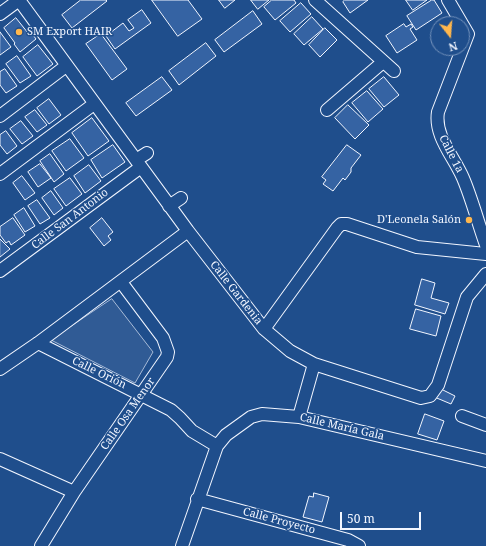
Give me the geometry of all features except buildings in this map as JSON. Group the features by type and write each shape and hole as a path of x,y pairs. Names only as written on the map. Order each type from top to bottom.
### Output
{"street":[{"path":"0,14 19,0"},
{"name":"Calle Gardenia","path":"19,0 188,231 264,329 290,351 314,364 421,398 430,396 438,385 467,297 486,274"},
{"path":"314,0 382,62 394,71"},
{"name":"Calle 1a","path":"448,0 468,34 438,112 437,120 439,132 463,178 486,245"},
{"path":"327,110 382,62"},
{"path":"0,116 66,66"},
{"path":"0,174 94,104"},
{"name":"Calle San Antonio","path":"0,271 138,164 147,153"},
{"path":"169,206 181,198"},
{"path":"264,329 341,224 347,224 417,247 486,254"},
{"path":"0,369 38,343 188,231"},
{"name":"Calle Osa Menor","path":"41,546 74,492 167,357 168,352 163,338 121,282"},
{"name":"Calle Orión","path":"38,343 171,410 192,431 217,446"},
{"path":"299,417 314,364"},
{"name":"Calle María Gala","path":"182,546 197,499 217,446 226,435 250,417 262,414 299,417 486,461"},
{"path":"462,416 486,425"},
{"path":"0,459 74,492"},
{"name":"Calle Proyecto","path":"197,499 348,540 359,546"}],"shaded area":[{"path":"112,299 153,352 135,383 51,340"}],"place":[{"name":"SM Export HAIR","path":"19,32"},
{"name":"D'Leonela Salón","path":"469,220"}]}
